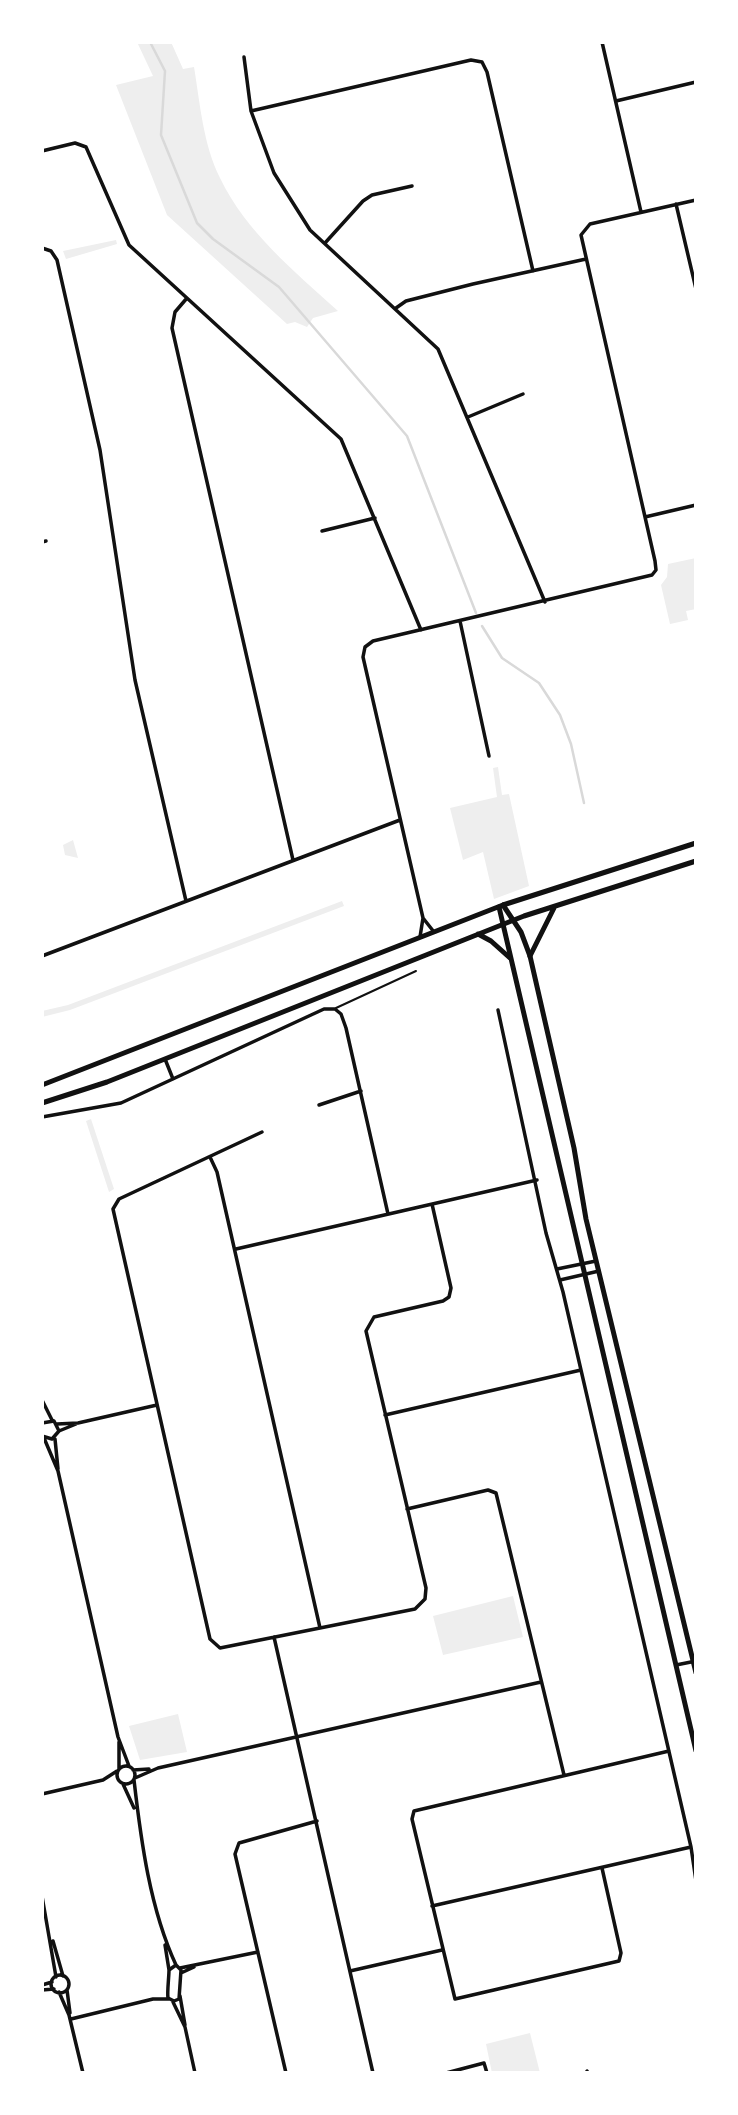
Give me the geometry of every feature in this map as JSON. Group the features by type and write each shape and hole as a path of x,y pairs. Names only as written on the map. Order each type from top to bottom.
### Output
{"main road":[{"path":"42,1078 45,1084 236,1012 501,906 696,844"},
{"path":"42,1103 101,1085 513,920 696,861"},
{"path":"501,906 513,920 530,956 596,1261 696,1673"},
{"path":"501,906 510,958 696,1751"},
{"path":"530,956 554,908"},
{"path":"478,934 494,943 510,958"}],"street":[{"path":"602,42 642,212"},
{"path":"244,57 251,111 274,173 310,230 438,349 545,602"},
{"path":"251,111 471,60 481,62 487,72 533,271"},
{"path":"616,101 696,82"},
{"path":"42,151 75,144 86,147 124,239 341,439 421,630"},
{"path":"325,243 363,201 372,195 412,186"},
{"path":"434,932 423,918 363,657 365,647 373,641 652,575 656,570 581,235 583,229 590,224 696,200"},
{"path":"676,204 696,289"},
{"path":"42,248 55,256 100,450 135,680 186,901"},
{"path":"396,308 406,301 586,259"},
{"path":"187,298 175,312 172,328 292,860"},
{"path":"468,417 523,394"},
{"path":"645,517 696,505"},
{"path":"322,531 375,518"},
{"path":"460,621 489,756"},
{"path":"42,956 400,820"},
{"path":"419,937 423,918"},
{"path":"42,1117 116,1105 321,1010 335,1009 344,1021 388,1214"},
{"path":"498,1010 537,1180 546,1233 560,1280 691,1847 696,1881"},
{"path":"165,1059 173,1079"},
{"path":"319,1105 361,1091"},
{"path":"262,1132 114,1204 210,1639 215,1646 226,1648 415,1609 425,1599 426,1588 366,1331 374,1317 443,1301 449,1297 450,1288 432,1204"},
{"path":"210,1157 217,1172 320,1628"},
{"path":"235,1250 537,1180"},
{"path":"557,1269 596,1261"},
{"path":"560,1280 599,1271"},
{"path":"385,1415 581,1370"},
{"path":"42,1400 59,1431"},
{"path":"157,1405 78,1423 59,1431 54,1438 58,1471 118,1737 134,1779 135,1810 165,1942 170,1983 167,1993 185,2027 195,2073"},
{"path":"42,1423 52,1420"},
{"path":"57,1424 78,1423"},
{"path":"54,1438 43,1437 58,1471"},
{"path":"407,1509 488,1490 496,1493 564,1775"},
{"path":"274,1637 373,2073"},
{"path":"676,1665 695,1661"},
{"path":"103,1780 121,1783 158,1768 541,1682"},
{"path":"118,1737 118,1770 121,1783 135,1810"},
{"path":"602,1868 621,1953 619,1961 455,1999 412,1819 414,1811 669,1751"},
{"path":"43,1794 103,1780 118,1770 158,1768"},
{"path":"286,2073 235,1854 239,1843 317,1821"},
{"path":"691,1847 696,1856"},
{"path":"432,1906 691,1847"},
{"path":"42,1896 63,1976 68,1980 70,2017 83,2073"},
{"path":"51,1936 56,1977"},
{"path":"165,1942 181,1973 180,1996 186,2017 185,2027"},
{"path":"350,1971 442,1950"},
{"path":"169,1970 258,1952"},
{"path":"181,1973 196,1966"},
{"path":"42,1988 56,1977 63,1976"},
{"path":"52,1982 54,1989"},
{"path":"42,1988 59,1992 70,2017"},
{"path":"59,1992 67,1990"},
{"path":"70,2017 152,1999 167,1993"},
{"path":"152,1999 170,2000 180,1996"},
{"path":"446,2073 484,2063 487,2073"}],"lane":[{"path":"335,1009 416,971"}],"shaded area":[{"path":"137,42 171,42 183,69 194,67 210,151 231,198 272,250 338,311 313,318 307,327 295,322 287,324 167,215 116,85 153,76"},
{"path":"116,240 117,244 66,259 63,251"},
{"path":"696,558 696,609 686,611 688,620 670,624 661,585 667,577 668,564"},
{"path":"498,767 502,795 509,794 529,886 494,899 483,852 463,860 450,808 497,797 493,768"},
{"path":"73,840 78,858 65,855 63,845"},
{"path":"342,901 344,906 70,1010 42,1017 42,1011 68,1005"},
{"path":"91,1119 114,1189 109,1192 86,1121"},
{"path":"513,1596 523,1637 443,1655 433,1616"},
{"path":"178,1714 187,1752 140,1760 129,1726"},
{"path":"530,2033 540,2073 492,2073 486,2044"}],"waterway":[{"path":"150,42 165,71 161,135 197,223 213,239 279,287 407,436 476,613"},
{"path":"482,626 502,658 539,683 560,715 571,744 584,803"}]}
